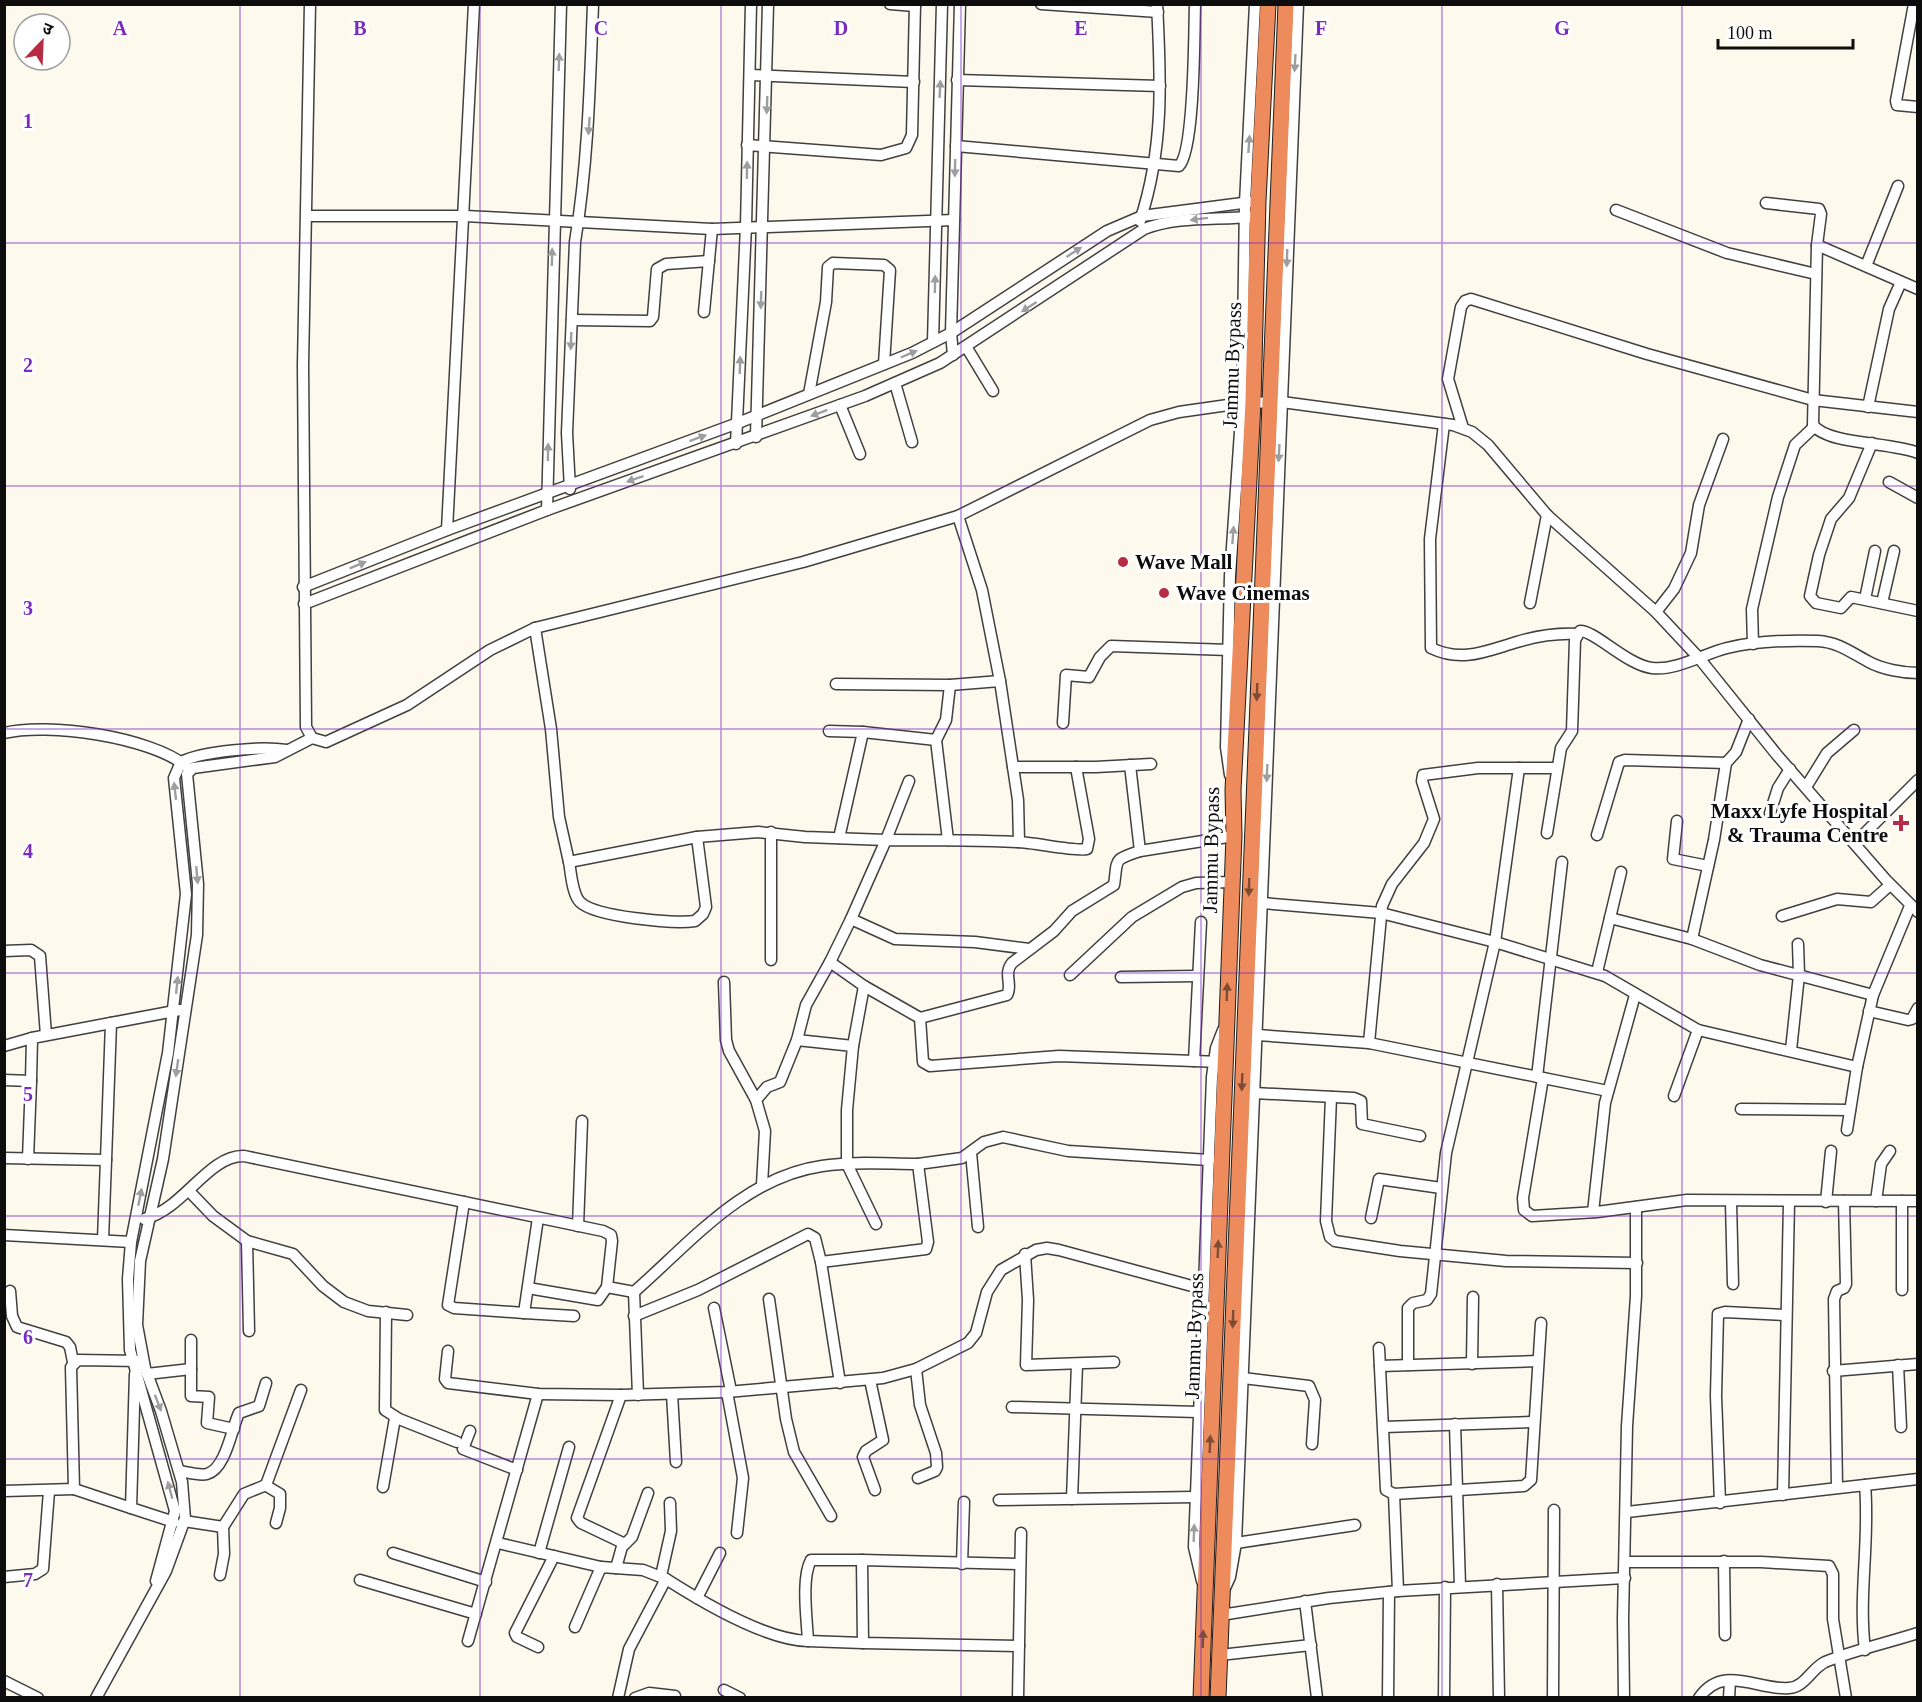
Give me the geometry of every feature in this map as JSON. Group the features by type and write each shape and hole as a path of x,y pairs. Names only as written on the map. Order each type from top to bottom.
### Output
{"highway":[{"name":"Jammu Bypass","path":"1201,1698 1219,1062 1226,1021 1234,836 1233,790 1248,403 1251,210 1268,4"},
{"name":"Jammu Bypass","path":"1218,1698 1276,402 1286,4"}],"street":[{"path":"310,4 308,216 303,365 303,587 306,727 312,738"},
{"path":"447,530 465,216 474,4"},
{"path":"547,510 553,220 561,4"},
{"path":"570,502 567,433 575,242 580,222 589,125 593,4"},
{"path":"736,444 746,226 751,4"},
{"path":"756,436 764,226 768,4"},
{"path":"747,144 881,156 906,148 912,135 915,5 890,4"},
{"path":"933,342 942,4"},
{"path":"953,356 951,333 960,4"},
{"path":"1041,4 1157,8 1160,86 1156,165 1136,234"},
{"path":"956,146 1176,167 1184,160 1190,117 1195,4"},
{"path":"1251,210 1255,4"},
{"path":"1222,1595 1230,1577 1236,1543 1262,903 1276,402 1298,4"},
{"path":"1914,4 1896,101 1897,105 1902,107 1917,107"},
{"path":"750,75 914,82"},
{"path":"957,80 1160,86"},
{"path":"1866,266 1898,186"},
{"path":"1753,644 1752,609 1778,497 1795,445 1814,427 1816,274 1821,214 1819,209 1766,203"},
{"path":"303,587 447,530 738,423 884,364 951,333 1107,231 1142,216 1251,210"},
{"path":"304,604 547,510 736,444 895,383 967,348 1136,234 1162,223 1251,210"},
{"path":"1616,210 1727,253 1816,274"},
{"path":"308,216 465,216 712,229 954,220"},
{"path":"704,312 712,229"},
{"path":"1817,245 1917,289"},
{"path":"572,320 650,321 653,317 657,269 666,264 709,261"},
{"path":"810,394 821,336 828,267 832,263 884,266 891,270 884,364"},
{"path":"1868,407 1889,309 1900,282"},
{"path":"1463,428 1450,392 1448,369 1461,307 1465,301 1472,299 1647,354 1813,400 1917,412"},
{"path":"967,348 993,391"},
{"path":"895,383 912,442"},
{"path":"4,733 31,729 72,730 130,743 181,762 191,770 275,757 312,738 326,742 407,705 490,650 535,628 803,562 958,516 1150,420 1179,412 1248,403 1276,402 1463,428 1488,445 1547,515 1656,612 1699,658 1790,769 1890,885 1914,909 1873,995 1857,1067 1847,1131"},
{"path":"1233,790 1226,760 1230,576 1248,403"},
{"path":"840,405 860,454"},
{"path":"1444,424 1430,539 1431,648 1447,654 1469,657 1546,635 1577,634 1580,631 1589,632 1617,654 1650,668 1753,644 1827,642 1846,648 1877,665 1917,673"},
{"path":"1814,427 1823,434 1917,453"},
{"path":"1656,612 1674,590 1687,561 1699,505 1723,439"},
{"path":"1872,443 1849,498 1831,519 1819,555 1810,596 1816,603 1841,608 1851,597 1917,611"},
{"path":"1889,482 1917,498"},
{"path":"1530,603 1547,515"},
{"path":"958,516 982,590 1000,681 1013,767 1019,842"},
{"path":"1865,600 1875,551"},
{"path":"1882,603 1894,551"},
{"path":"535,628 551,729 559,817 577,899 588,907 640,919 695,921 703,914 706,907 697,837"},
{"path":"1547,833 1563,743 1572,731 1577,634"},
{"path":"1064,723 1066,675 1089,677 1100,657 1111,646 1228,650"},
{"path":"836,684 950,685 1000,681"},
{"path":"948,840 936,740 946,720 950,685"},
{"path":"1692,939 1708,866 1726,763 1736,752 1749,719"},
{"path":"1806,787 1827,753 1854,730"},
{"path":"829,731 936,740"},
{"path":"839,838 862,732"},
{"path":"96,1698 155,1587 185,1504 179,1471 127,1331 131,1242 174,1011 186,894 174,778 181,762 195,757 268,747 286,750"},
{"path":"1597,835 1619,762 1625,760 1726,763"},
{"path":"1013,767 1151,764"},
{"path":"1130,765 1140,852"},
{"path":"569,861 697,837 771,832 805,837 1019,842 1078,850 1088,847 1076,767"},
{"path":"1408,1365 1408,1308 1431,1296 1441,1188 1454,1110 1495,942 1519,768"},
{"path":"1369,1043 1381,913 1385,894 1424,843 1434,819 1423,786 1423,775 1454,770 1557,768"},
{"path":"1770,813 1778,788 1790,769"},
{"path":"179,1522 140,1367 136,1325 137,1290 148,1218 167,1133 186,1009 198,907 187,778 191,770"},
{"path":"756,1100 767,1087 780,1082 797,1040 806,1005 851,919 909,781"},
{"path":"1855,843 1916,786"},
{"path":"1677,820 1673,859 1708,866"},
{"path":"771,832 771,960"},
{"path":"830,962 864,986 920,1018 1007,995 1009,966 1054,931 1072,911 1114,885 1115,863 1118,859 1140,852 1234,836"},
{"path":"1562,862 1550,958 1540,1077 1523,1198 1524,1210 1537,1217 1687,1200 1731,1202 1917,1201"},
{"path":"1597,972 1621,872"},
{"path":"1070,975 1132,917 1182,887 1196,883 1232,882"},
{"path":"1782,916 1837,899 1871,902 1890,885"},
{"path":"1262,903 1381,913 1495,942 1597,972 1698,1030 1857,1067"},
{"path":"1610,918 1692,939 1760,964 1873,995"},
{"path":"851,919 895,939 975,942 1029,950"},
{"path":"1194,1062 1201,922"},
{"path":"1791,1050 1798,975 1798,944"},
{"path":"4,951 31,950 40,956 45,1028"},
{"path":"1121,977 1197,976"},
{"path":"724,982 726,1040 756,1100 765,1131 762,1185"},
{"path":"864,986 853,1046 847,1110 847,1164 876,1224"},
{"path":"1593,1212 1608,1091 1635,995"},
{"path":"1869,1011 1908,1020 1912,1019 1917,1008"},
{"path":"4,1046 32,1038 45,1028 111,1023 186,1009"},
{"path":"920,1018 923,1062 930,1066 1059,1056 1219,1062 1209,1160 1195,1497 1194,1547 1205,1590"},
{"path":"103,1240 111,1023"},
{"path":"1674,1096 1698,1030"},
{"path":"1257,1035 1369,1043 1608,1091"},
{"path":"28,1159 32,1038"},
{"path":"797,1040 853,1046"},
{"path":"4,1080 31,1082"},
{"path":"1254,1093 1359,1099 1362,1124 1420,1136"},
{"path":"1331,1097 1326,1221 1330,1237 1342,1243 1435,1255 1506,1261 1636,1263"},
{"path":"1741,1109 1850,1110"},
{"path":"578,1226 582,1121"},
{"path":"152,1132 167,1133"},
{"path":"638,1395 634,1292 740,1199 762,1185 814,1167 847,1164 918,1164 955,1160 971,1153 984,1142 1003,1137 1068,1151 1209,1160"},
{"path":"1826,1202 1832,1151"},
{"path":"1876,1201 1881,1164 1890,1151"},
{"path":"971,1153 978,1227"},
{"path":"135,1220 148,1218 169,1209 224,1160 244,1156 603,1231 611,1235 607,1287 598,1300 528,1288"},
{"path":"4,1158 106,1160"},
{"path":"821,1262 926,1249 928,1242 918,1164"},
{"path":"1371,1218 1378,1179 1441,1188"},
{"path":"189,1191 213,1216 247,1242 293,1254 323,1286 344,1302 368,1311 407,1315"},
{"path":"1837,1487 1833,1371 1834,1294 1846,1284 1844,1201"},
{"path":"1902,1201 1902,1290"},
{"path":"464,1202 448,1305 454,1308 574,1316"},
{"path":"1731,1202 1733,1284"},
{"path":"1783,1495 1789,1202"},
{"path":"1624,1698 1627,1426 1635,1325 1636,1207"},
{"path":"524,1313 538,1218"},
{"path":"4,1234 131,1242"},
{"path":"634,1316 698,1290 808,1234 815,1238 821,1262 840,1383"},
{"path":"247,1242 249,1331"},
{"path":"448,1351 445,1379 448,1383 538,1394 672,1395 840,1383 870,1380 916,1369 972,1339 987,1292 995,1278 1008,1265 1025,1254 1047,1248 1203,1289"},
{"path":"1025,1254 1028,1300 1026,1365 1114,1362"},
{"path":"607,1287 634,1292"},
{"path":"10,1291 10,1306 17,1327 66,1342 70,1347 73,1362 74,1489"},
{"path":"1472,1364 1473,1297"},
{"path":"768,1299 794,1452 831,1516"},
{"path":"714,1308 743,1478 737,1533"},
{"path":"386,1312 384,1406 387,1413 457,1442"},
{"path":"1720,1503 1716,1396 1718,1314 1725,1312 1785,1315"},
{"path":"1379,1348 1386,1491 1394,1494 1529,1484 1541,1323"},
{"path":"191,1340 191,1396 209,1398 207,1422 234,1429"},
{"path":"73,1362 78,1359 140,1367 191,1369"},
{"path":"1380,1366 1538,1361"},
{"path":"1072,1499 1077,1364"},
{"path":"1833,1371 1917,1364"},
{"path":"1898,1365 1900,1427"},
{"path":"131,1508 133,1385 140,1367"},
{"path":"916,1369 922,1411 937,1464 935,1471 918,1478"},
{"path":"1243,1378 1309,1386 1315,1400 1312,1444"},
{"path":"870,1380 883,1440 864,1452 862,1457 875,1490"},
{"path":"179,1471 203,1474 212,1472 229,1448 239,1413 259,1406 266,1383"},
{"path":"220,1575 224,1554 223,1527 244,1494 265,1485 301,1390"},
{"path":"468,1641 498,1544 538,1394"},
{"path":"621,1395 578,1518 581,1523 624,1545"},
{"path":"672,1395 676,1462"},
{"path":"1012,1407 1198,1412"},
{"path":"383,1487 395,1418"},
{"path":"1384,1427 1533,1422"},
{"path":"1455,1424 1460,1586"},
{"path":"470,1431 463,1449 517,1470"},
{"path":"539,1553 569,1447"},
{"path":"1627,1512 1917,1479"},
{"path":"265,1485 280,1494 280,1508 276,1523"},
{"path":"1865,1485 1867,1530 1862,1609 1865,1650"},
{"path":"4,1491 74,1489 179,1522 223,1527"},
{"path":"4,1577 35,1574 43,1569 49,1491"},
{"path":"616,1568 624,1545 632,1537 648,1493"},
{"path":"1388,1698 1393,1592 1394,1494"},
{"path":"999,1500 1195,1497"},
{"path":"962,1564 964,1502"},
{"path":"618,1698 629,1649 663,1577 671,1530 670,1503"},
{"path":"1553,1698 1554,1510"},
{"path":"1236,1543 1355,1525"},
{"path":"1018,1698 1021,1533"},
{"path":"498,1544 601,1567 643,1569 663,1577 697,1598 774,1634 808,1641 1019,1646"},
{"path":"393,1553 486,1582"},
{"path":"697,1598 720,1553"},
{"path":"538,1647 517,1637 515,1633 554,1556"},
{"path":"808,1641 807,1572 811,1560 1020,1564"},
{"path":"862,1560 863,1643"},
{"path":"1625,1562 1724,1561 1829,1566 1833,1574 1833,1619 1846,1698"},
{"path":"1724,1561 1725,1635"},
{"path":"575,1628 601,1567"},
{"path":"1221,1615 1305,1601 1445,1587 1625,1578"},
{"path":"360,1580 476,1614"},
{"path":"1497,1584 1499,1698"},
{"path":"1444,1698 1445,1587"},
{"path":"1305,1601 1317,1698"},
{"path":"1699,1698 1711,1684 1730,1681 1742,1680 1772,1692 1795,1687 1818,1666 1917,1633"},
{"path":"1220,1655 1311,1645"},
{"path":"4,1681 38,1698"},
{"path":"1729,1698 1730,1681"},
{"path":"724,1690 741,1698"},
{"path":"634,1698 649,1693 675,1696"}],"place":[{"name":"Wave Mall","path":"1123,562"},
{"name":"Wave Cinemas","path":"1164,593"},
{"name":"Maxx Lyfe Hospital & Trauma Centre","path":"1901,823"}]}
